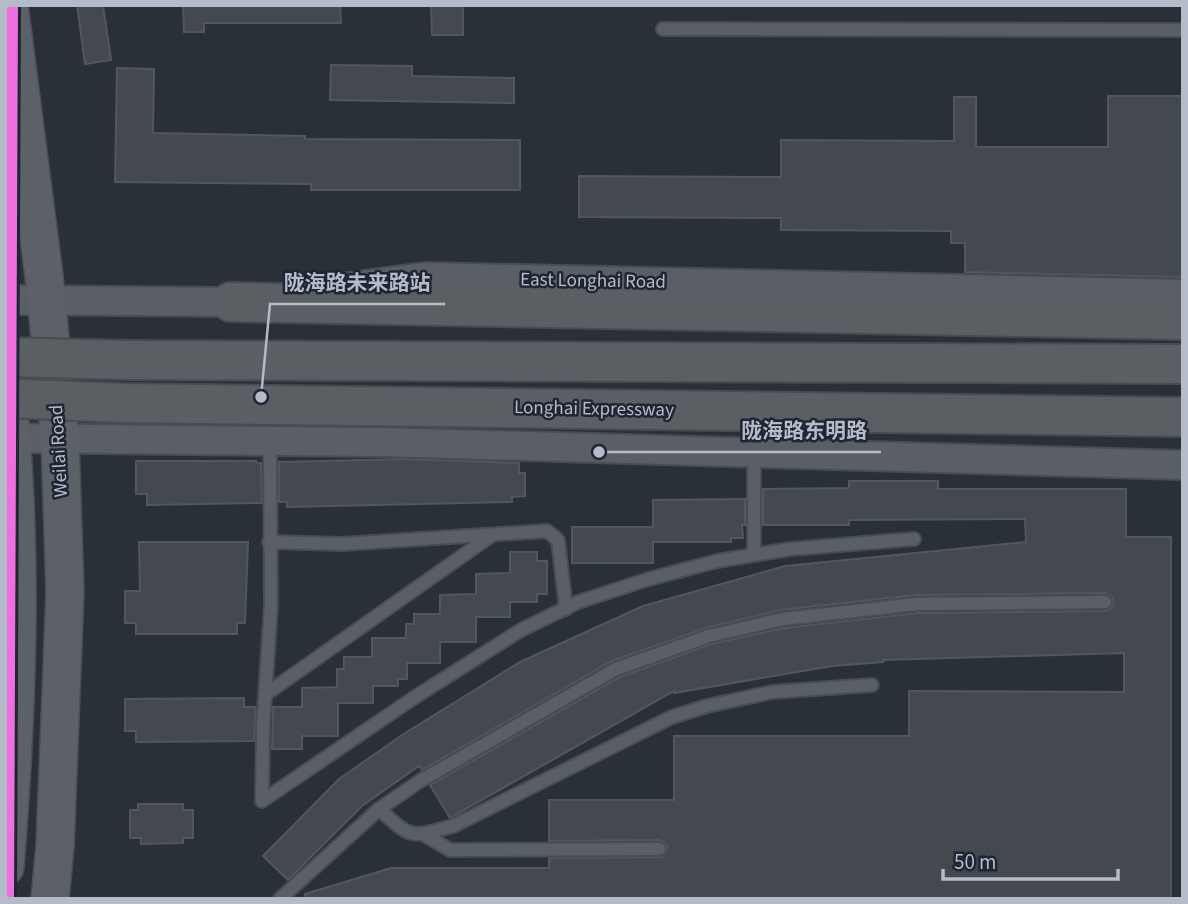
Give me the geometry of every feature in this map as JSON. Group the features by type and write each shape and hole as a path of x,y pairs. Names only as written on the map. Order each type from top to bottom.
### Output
{"highway":[{"path":"231,302 1183,320"},
{"path":"5,357 127,360 1183,364"},
{"name":"Longhai Expressway","path":"5,398 122,403 1183,417"}],"main road":[{"name":"Weilai Road","path":"9,5 60,439 65,592 56,832 50,899"},
{"path":"5,373 17,592 5,867"}],"street":[{"name":"East Longhai Road","path":"5,300 231,302 425,277 1183,294"},
{"path":"9,438 754,452 1183,465"}],"lane":[{"path":"663,29 1183,30"},
{"path":"270,441 270,628 262,801 415,697 521,630 566,608 649,579 718,561 790,548 914,539"},
{"path":"754,452 754,555"},
{"path":"270,542 341,544 547,531 558,540 566,608"},
{"path":"266,694 492,534"},
{"path":"280,899 379,809 420,781 616,669 709,636 783,619 918,604 1105,601"},
{"path":"379,809 405,833 423,834 453,825 672,717 707,706 772,692 872,685"},
{"path":"423,834 450,850 659,849"}],"building":[{"path":"77,5 103,5 111,60 85,64"},
{"path":"183,5 340,5 341,23 204,23 204,32 184,32"},
{"path":"431,5 463,5 463,35 432,35"},
{"path":"331,65 412,66 412,76 514,78 514,103 330,100"},
{"path":"117,68 154,69 153,133 305,136 305,139 520,140 520,190 311,190 311,184 115,182"},
{"path":"1108,96 1183,96 1183,277 965,272 965,243 951,243 951,231 781,230 781,218 579,217 579,176 781,177 781,140 954,141 954,97 976,97 976,147 1108,147"},
{"path":"406,459 519,463 519,473 525,473 525,496 512,497 512,502 287,507 287,502 279,502 279,462"},
{"path":"136,461 256,461 261,463 262,503 147,505 147,494 136,494"},
{"path":"849,481 938,481 938,489 1126,489 1126,537 1171,537 1171,899 306,899 305,894 391,868 549,868 549,858 663,857 668,848 660,840 549,841 549,800 674,800 674,736 909,736 909,691 1124,692 1124,653 883,660 832,666 674,691 450,818 430,785 620,677 711,644 784,628 918,613 1105,611 1114,603 1112,597 1105,593 916,595 781,610 706,628 612,661 422,770 419,766 362,806 288,880 263,856 339,779 405,733 520,662 643,606 785,566 1026,542 1025,519 849,520 849,525 763,525 763,489 849,488"},
{"path":"745,499 743,538 731,538 731,542 653,542 653,563 572,563 572,527 653,527 653,500"},
{"path":"139,542 248,542 245,623 237,623 237,634 136,634 136,623 125,623 125,591 140,591"},
{"path":"510,552 537,552 537,561 547,561 547,594 537,594 537,602 510,602 510,617 476,617 476,642 440,642 440,663 407,663 407,679 398,679 398,686 373,686 373,703 338,703 338,736 302,736 302,749 272,749 273,707 302,707 302,688 337,687 337,669 344,669 344,657 372,657 372,638 406,638 406,624 414,624 414,614 440,614 440,595 476,594 476,574 510,573"},
{"path":"244,698 244,707 256,707 254,741 136,742 136,731 125,731 125,699"},
{"path":"138,804 183,804 183,810 193,810 193,838 183,838 183,843 141,844 141,838 130,838 130,810 138,810"}],"transit line":[{"path":"8,899 12,5"}],"place":[{"name":"陇海路未来路站","path":"261,397"},
{"name":"陇海路东明路","path":"599,452"}]}
